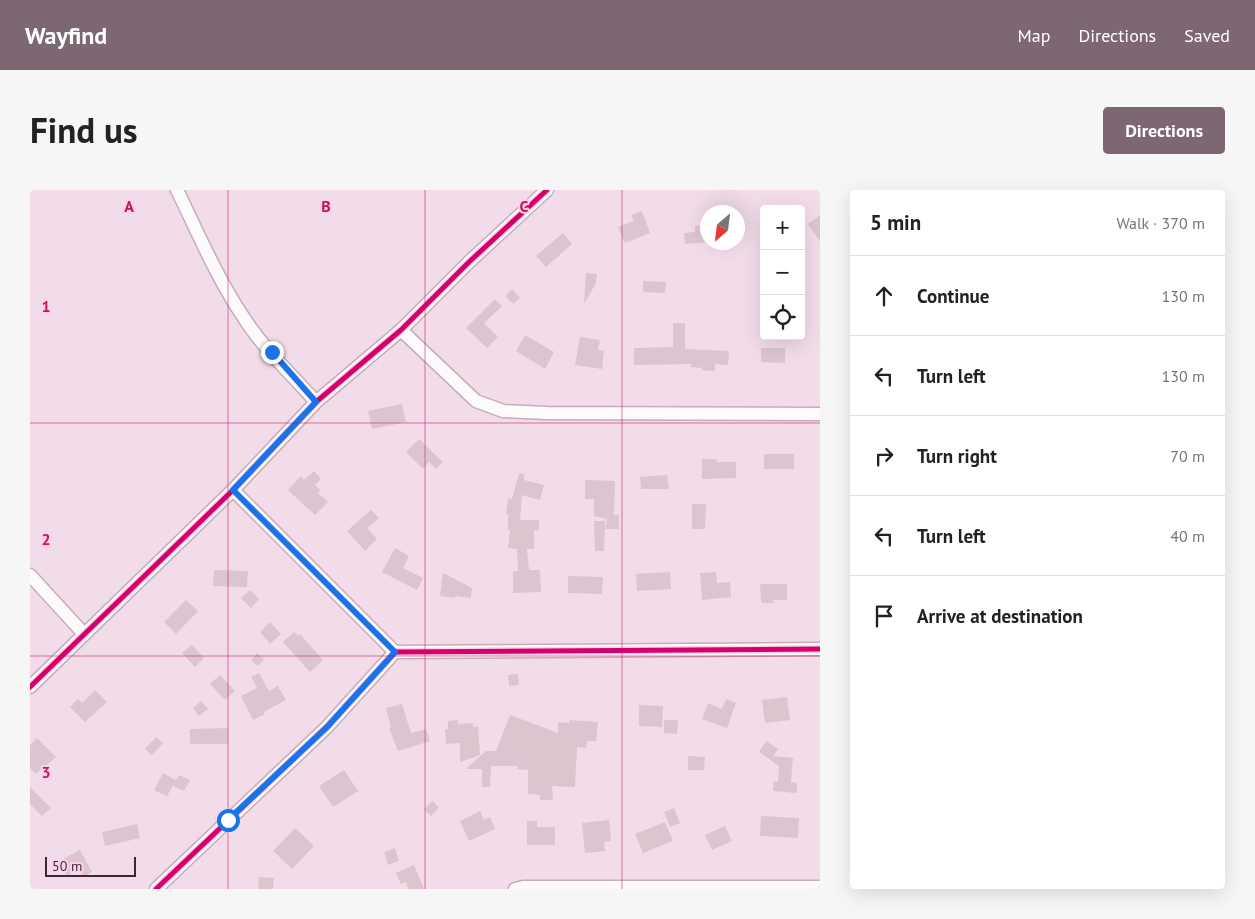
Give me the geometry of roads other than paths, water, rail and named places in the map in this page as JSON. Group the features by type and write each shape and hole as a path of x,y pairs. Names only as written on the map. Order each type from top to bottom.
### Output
{"street":[{"path":"177,190 219,276 244,319 316,402"},
{"path":"30,687 233,490 316,402 401,330 469,262 548,190"},
{"path":"401,330 476,401 504,411 547,413 820,414"},
{"path":"233,490 395,652 820,650"},
{"path":"30,574 84,634"},
{"path":"156,889 327,727 395,652"},
{"path":"515,889 523,887 820,887"}]}
